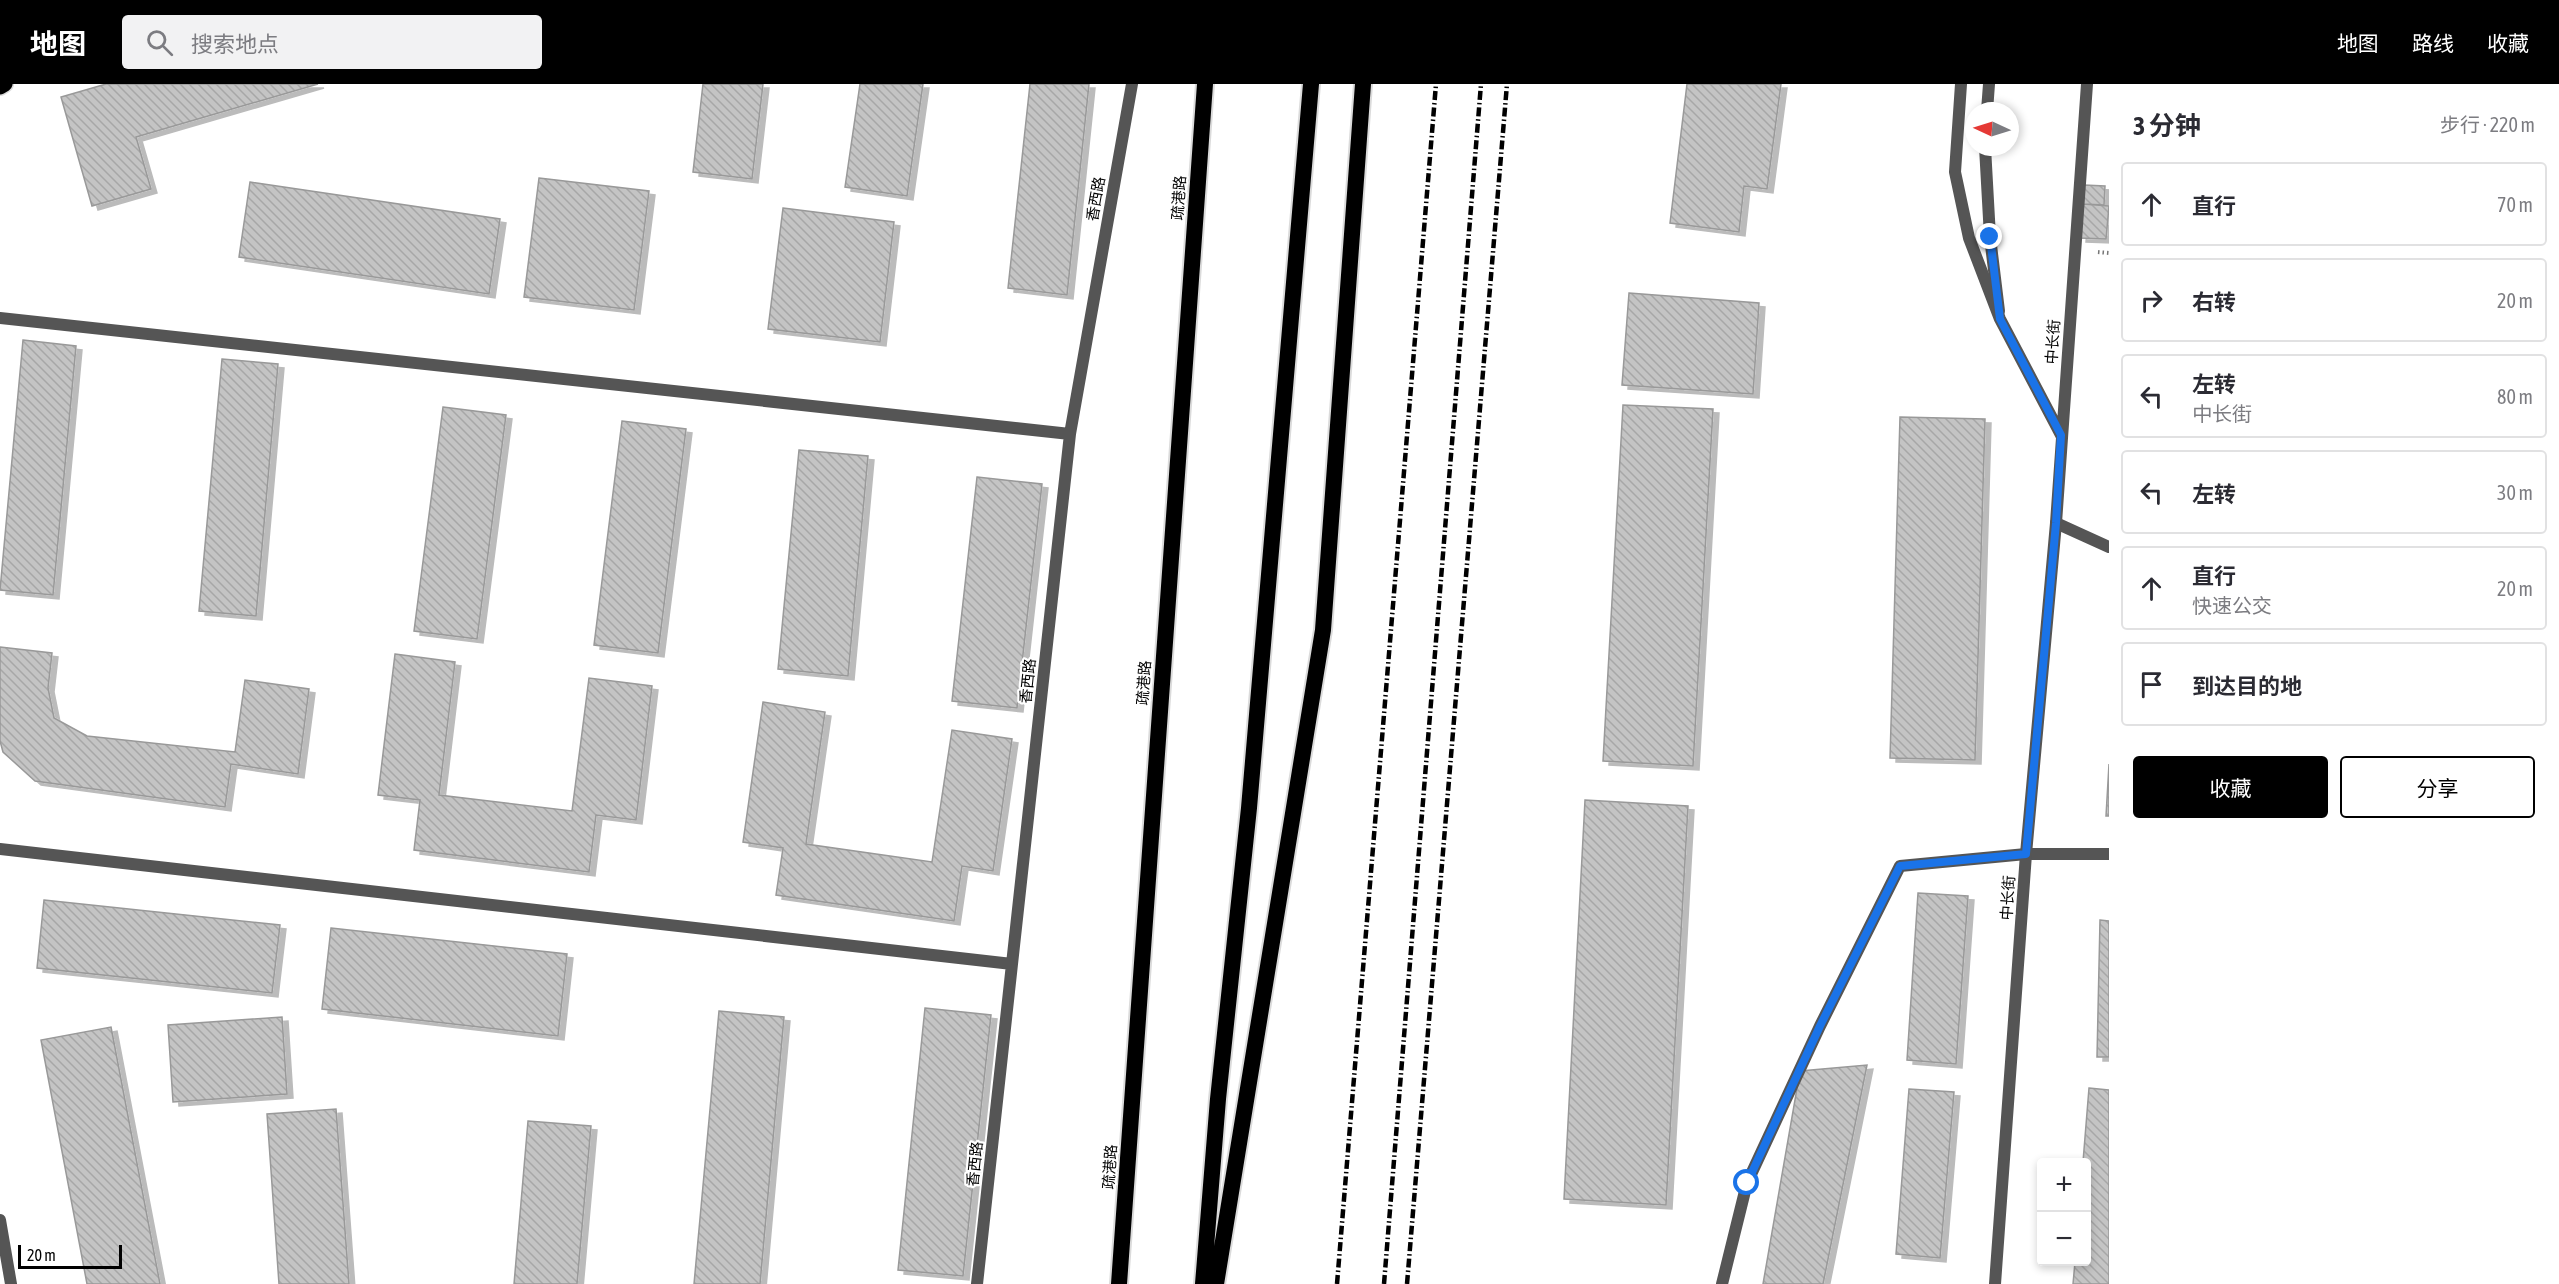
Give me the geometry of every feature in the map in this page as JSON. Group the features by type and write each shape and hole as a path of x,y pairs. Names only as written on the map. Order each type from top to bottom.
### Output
{"highway":[{"name":"疏港路","path":"1119,1284 1205,84"},
{"path":"1203,1284 1218,1099 1249,808 1311,84"},
{"path":"1216,1284 1323,630 1363,84"}],"main road":[{"path":"0,87 5,84"}],"street":[{"name":"香西路","path":"977,1284 1070,434 1132,84"},
{"path":"1961,84 1955,172 1969,238 2000,319 2061,435"},
{"path":"1988,102 1989,84"},
{"name":"中长街","path":"1995,1284 2026,854 2056,523 2087,84"},
{"path":"1986,156 1990,237 2000,319"},
{"path":"0,318 1070,434"},
{"path":"2056,523 2109,547"},
{"path":"0,849 1012,964"},
{"path":"1722,1284 1747,1183 1820,1026 1900,866 2026,854 2109,854"},
{"path":"0,1220 10,1284"}],"building":[{"path":"106,84 318,84 136,137 151,189 92,206 61,97"},
{"path":"703,84 763,84 752,179 693,172"},
{"path":"860,84 923,84 907,196 845,187"},
{"path":"1030,84 1089,84 1067,295 1008,288"},
{"path":"1687,84 1781,84 1767,189 1744,186 1739,232 1670,223"},
{"path":"539,178 649,191 634,310 524,297"},
{"path":"250,182 500,219 489,294 239,257"},
{"path":"2084,185 2105,186 2104,205 2083,204"},
{"path":"2083,204 2109,206 2106,239 2080,238"},
{"path":"783,208 894,222 880,342 768,329"},
{"path":"1629,293 1759,303 1753,394 1622,385"},
{"path":"23,340 76,346 53,595 0,590"},
{"path":"222,359 278,364 256,616 199,611"},
{"path":"1623,405 1713,409 1693,766 1603,761"},
{"path":"443,407 506,415 477,639 414,631"},
{"path":"1900,417 1985,419 1975,760 1890,758"},
{"path":"622,421 686,429 658,653 594,645"},
{"path":"799,450 868,456 848,676 778,669"},
{"path":"977,477 1042,484 1017,708 952,701"},
{"path":"0,647 52,653 48,688 54,718 87,736 235,752 245,680 309,689 298,774 231,764 225,807 35,781 3,752 0,741"},
{"path":"395,654 455,662 439,795 572,811 589,678 652,686 636,820 596,815 589,872 414,850 420,800 378,795"},
{"path":"763,702 825,712 806,844 932,862 952,730 1012,739 993,871 962,866 954,921 776,895 783,848 743,842"},
{"path":"2109,764 2109,816 2106,816"},
{"path":"1585,800 1688,806 1666,1205 1564,1199"},
{"path":"1918,893 1968,896 1956,1064 1907,1060"},
{"path":"44,900 280,925 272,993 37,968"},
{"path":"2100,920 2109,921 2109,1057 2097,1057"},
{"path":"331,928 567,954 558,1036 322,1009"},
{"path":"925,1008 991,1015 963,1276 898,1270"},
{"path":"719,1011 784,1017 760,1284 694,1284"},
{"path":"282,1017 287,1094 173,1102 168,1025"},
{"path":"111,1027 160,1284 87,1284 41,1040"},
{"path":"1867,1065 1823,1284 1763,1284 1800,1071"},
{"path":"2089,1088 2109,1090 2109,1284 2073,1284 2075,1266 2091,1266 2091,1158 2083,1158"},
{"path":"1909,1089 1954,1092 1940,1258 1896,1254"},
{"path":"336,1109 349,1284 279,1284 267,1114"},
{"path":"528,1121 591,1126 577,1284 514,1284"}],"railway":[{"path":"1337,1284 1436,84"},
{"path":"1384,1284 1481,84"},
{"path":"1407,1284 1507,84"}],"route":[{"path":"1747,1183 1820,1026 1900,866 2026,854 2056,523 2061,435 2000,319 1990,237"}]}
